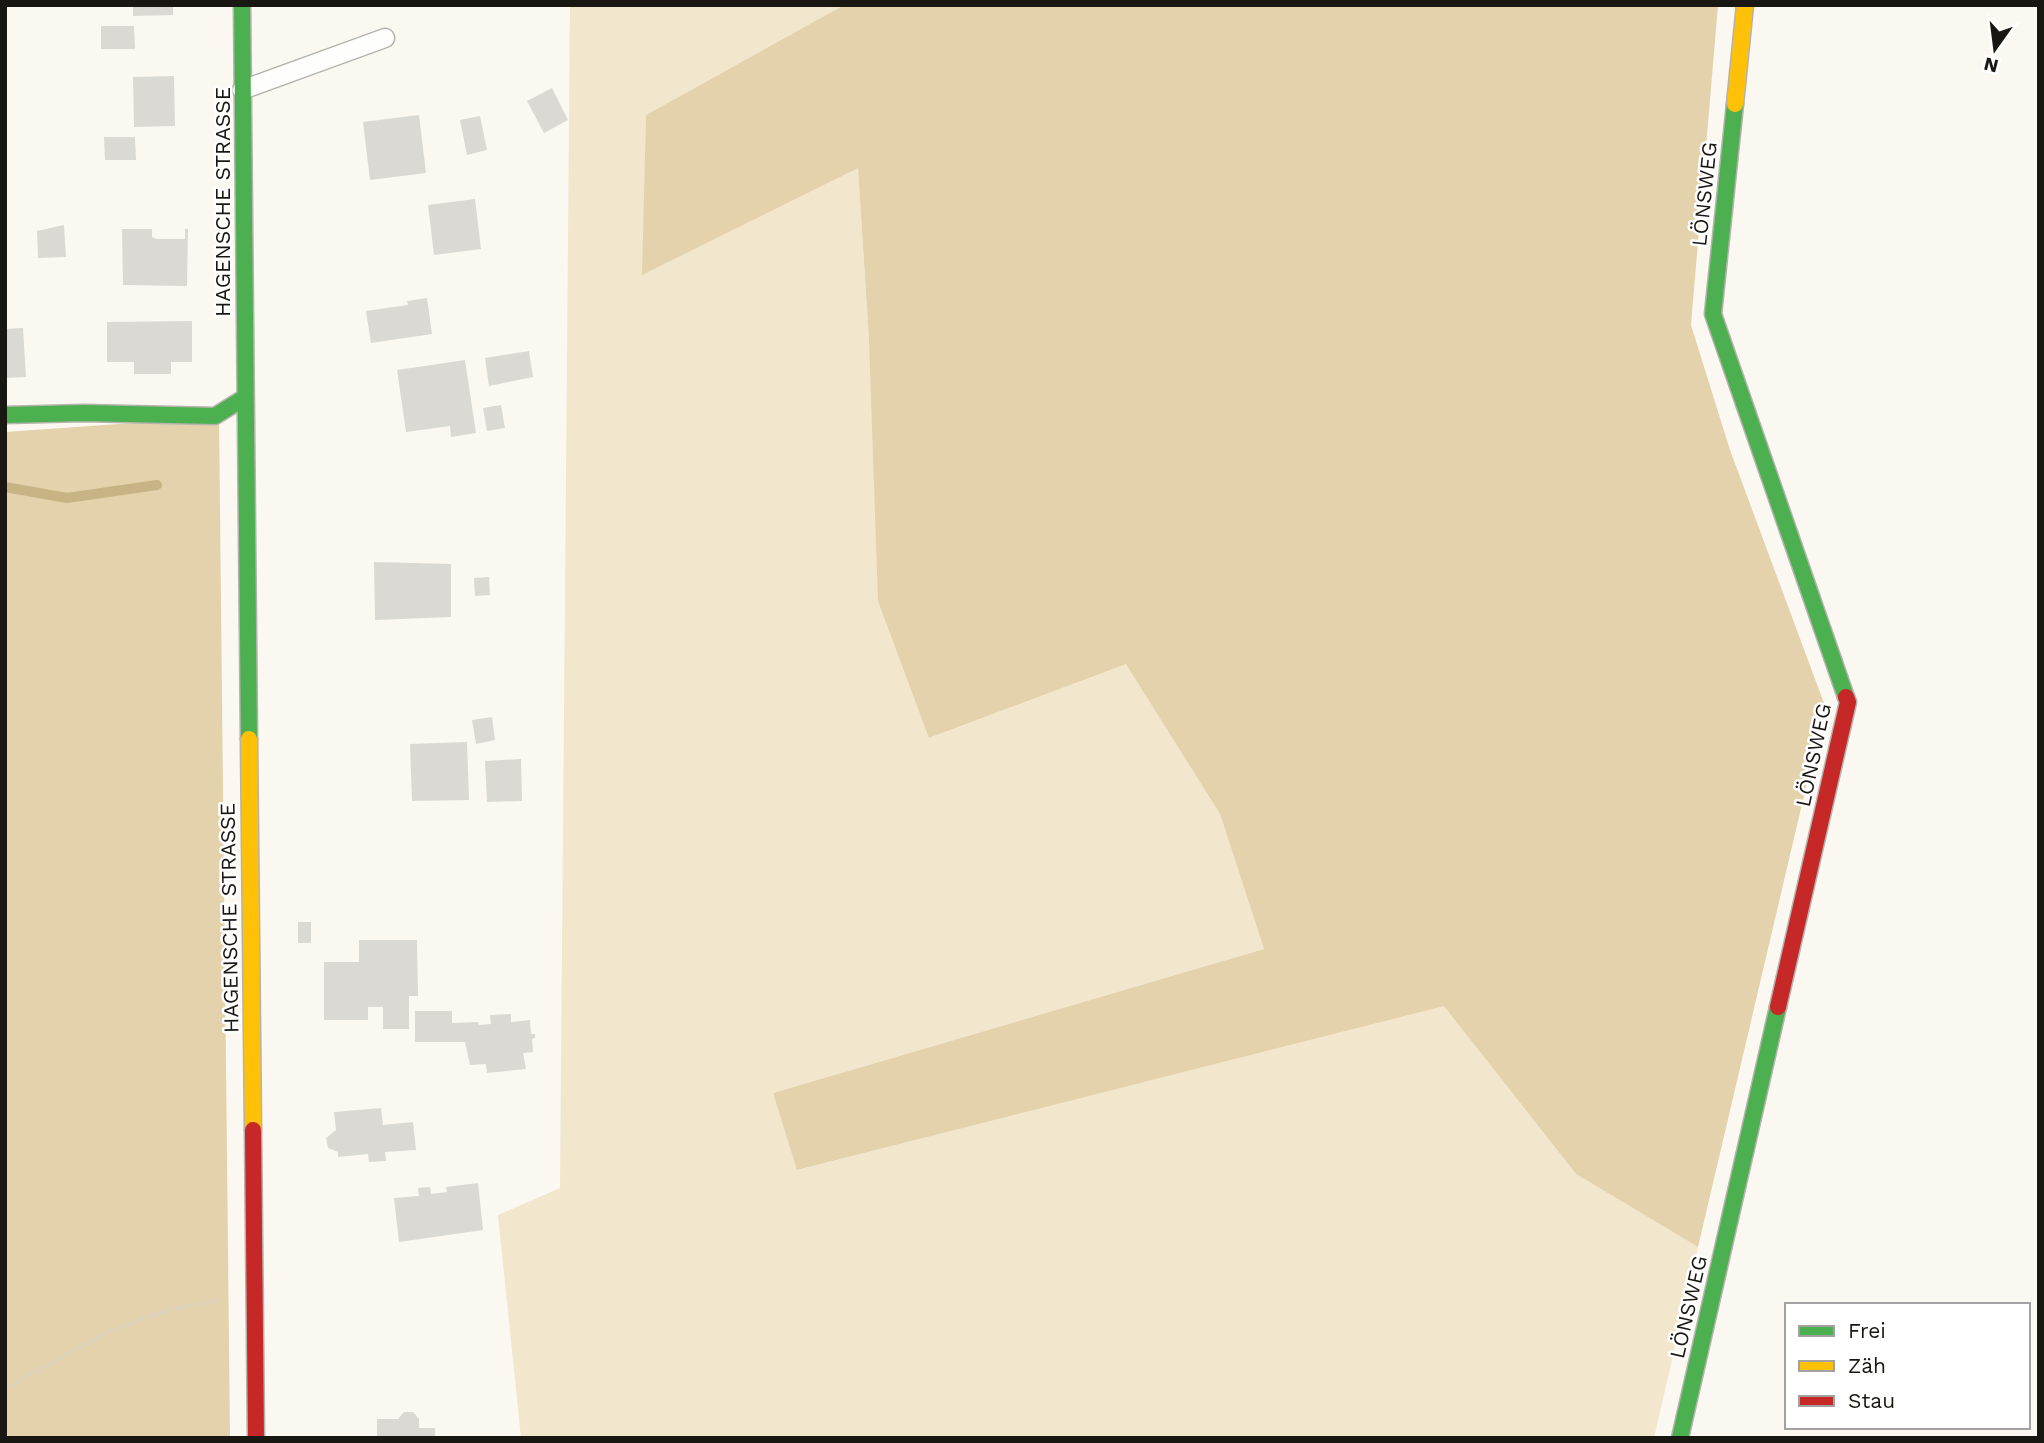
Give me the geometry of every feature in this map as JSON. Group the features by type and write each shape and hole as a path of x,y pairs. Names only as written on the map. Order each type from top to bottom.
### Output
{"street":[{"name":"HAGENSCHE STRASSE","path":"242,5 256,1438"},
{"name":"LÖNSWEG","path":"1680,1438 1848,702 1713,314 1745,5"},
{"path":"5,415 84,413 215,416 244,398"}],"lane":[{"path":"242,90 386,38"}],"path":[{"path":"5,1390 109,1331 171,1309 254,1296"}],"shaded area":[{"path":"570,5 844,5 646,115 643,274 858,167 869,340 930,738 1126,663 1220,814 1264,949 773,1093 798,1170 1444,1005 1576,1174 1698,1247 1654,1438 521,1438 498,1215 560,1188"},
{"path":"844,5 1718,5 1691,325 1730,450 1825,706 1698,1247 1576,1174 1444,1006 797,1170 773,1093 1264,949 1220,814 1126,664 929,738 878,601 869,340 858,168 642,275 646,115"},
{"path":"219,417 230,1438 5,1438 5,432"}],"building":[{"path":"133,5 173,5 173,15 133,16"},
{"path":"101,26 134,26 135,49 101,49"},
{"path":"174,76 175,126 134,127 133,77"},
{"path":"552,88 568,120 544,133 527,101"},
{"path":"419,115 426,173 370,180 363,122"},
{"path":"480,116 487,150 467,155 460,120"},
{"path":"104,137 135,137 136,160 105,160"},
{"path":"475,199 481,249 434,255 428,205"},
{"path":"64,225 66,257 38,258 37,231"},
{"path":"122,229 152,229 152,237 157,239 185,239 185,229 188,229 187,286 123,285"},
{"path":"427,298 432,334 371,343 366,311 408,305 407,301"},
{"path":"192,321 192,362 171,362 171,374 134,374 134,362 107,362 107,322"},
{"path":"23,328 26,377 5,378 5,329"},
{"path":"529,351 533,377 489,386 485,358"},
{"path":"465,360 476,433 451,437 450,426 406,432 397,370"},
{"path":"501,405 505,428 487,431 483,408"},
{"path":"374,562 451,564 451,617 375,620"},
{"path":"489,577 490,595 475,596 474,578"},
{"path":"492,717 495,740 476,744 472,720"},
{"path":"467,742 469,800 412,801 410,744"},
{"path":"521,759 522,801 487,802 485,761"},
{"path":"298,922 311,922 311,943 298,943"},
{"path":"359,940 417,940 418,996 409,996 409,1029 383,1029 383,1007 368,1007 368,1020 324,1020 324,962 359,962"},
{"path":"415,1011 452,1011 452,1023 491,1024 490,1015 511,1014 511,1022 530,1020 531,1034 535,1034 535,1038 532,1039 533,1052 523,1053 526,1069 487,1073 486,1064 470,1065 465,1042 415,1042"},
{"path":"381,1108 383,1125 413,1122 416,1150 385,1152 386,1161 369,1162 368,1154 338,1157 338,1152 328,1148 326,1138 336,1130 334,1112"},
{"path":"478,1183 483,1230 399,1242 394,1198 419,1196 418,1188 430,1187 431,1194 447,1192 446,1187"},
{"path":"404,1412 413,1412 419,1419 419,1428 435,1428 435,1438 377,1438 377,1419 398,1419"}],"waterway":[{"path":"5,487 67,498 157,485"}],"traffic: fast":[{"path":"242,5 249,739"},
{"path":"1735,104 1713,314 1846,697"},
{"path":"5,415 84,413 215,416 244,398"},
{"path":"1680,1438 1778,1007"}],"traffic: slow":[{"path":"1735,104 1745,5"},
{"path":"249,739 253,1130"}],"traffic: jam":[{"path":"1778,1007 1848,702 1846,697"},
{"path":"253,1130 256,1438"}]}
